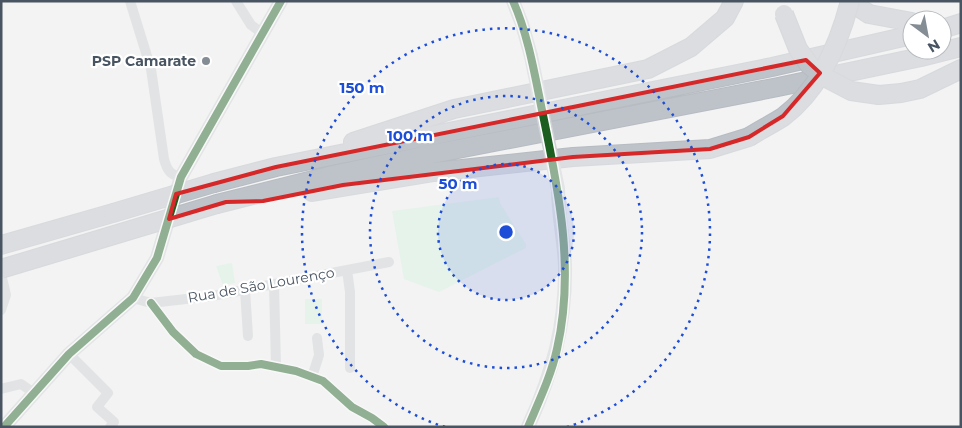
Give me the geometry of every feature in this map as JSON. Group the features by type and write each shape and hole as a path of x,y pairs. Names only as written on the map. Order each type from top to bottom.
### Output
{"highway":[{"path":"276,167 454,109 648,69 690,47 725,18 734,1"},
{"path":"221,203 263,201 434,172 573,157 710,149 749,137 783,116 809,91 826,65 842,32 850,1 869,14 902,20"},
{"path":"783,8 798,49 810,66 828,79 851,90 879,96 901,93 920,89 961,69"},
{"path":"1,245 214,183 276,167 772,67 902,37"},
{"path":"1,269 221,203 333,175 778,87 961,47"}],"street":[{"path":"130,1 151,68 164,160 169,172 174,176 181,177"},
{"path":"236,1 251,25 262,33"},
{"path":"4,427 69,354 133,298 156,258 181,177 281,1"},
{"path":"513,1 531,56 558,189 565,264 565,289 557,348 551,372 528,427"},
{"name":"Rua de São Lourenço","path":"133,298 151,303 212,296 389,262"},
{"path":"347,270 350,292 350,368"},
{"path":"1,274 6,295 1,310"},
{"path":"274,284 276,367"},
{"path":"245,290 248,336"},
{"path":"151,303 174,332 196,354 221,366 261,364 296,371 323,381 352,407 384,427"},
{"path":"312,377 319,355 318,338"},
{"path":"69,354 108,393 97,407 114,422 110,427"},
{"path":"1,389 21,384 34,394"}],"highlighted area":[{"path":"806,60 820,73 783,116 749,137 710,149 573,157 343,185 263,201 226,202 169,219 176,194 276,167"}],"green space":[{"path":"499,197 500,203 526,244 526,248 439,292 404,279 392,211"},
{"path":"232,263 235,283 223,285 216,266"},
{"path":"305,299 322,299 322,324 305,324"}],"cycle path":[{"path":"4,427 69,354 133,298 157,258 181,177 281,1"},
{"path":"513,1 527,43 549,144 559,202 565,261 565,290 557,349 548,379 528,427"},
{"path":"151,303 173,332 196,354 221,366 261,364 296,371 323,381 352,407 384,427"}],"place":[{"name":"PSP Camarate","path":"206,61"}]}
